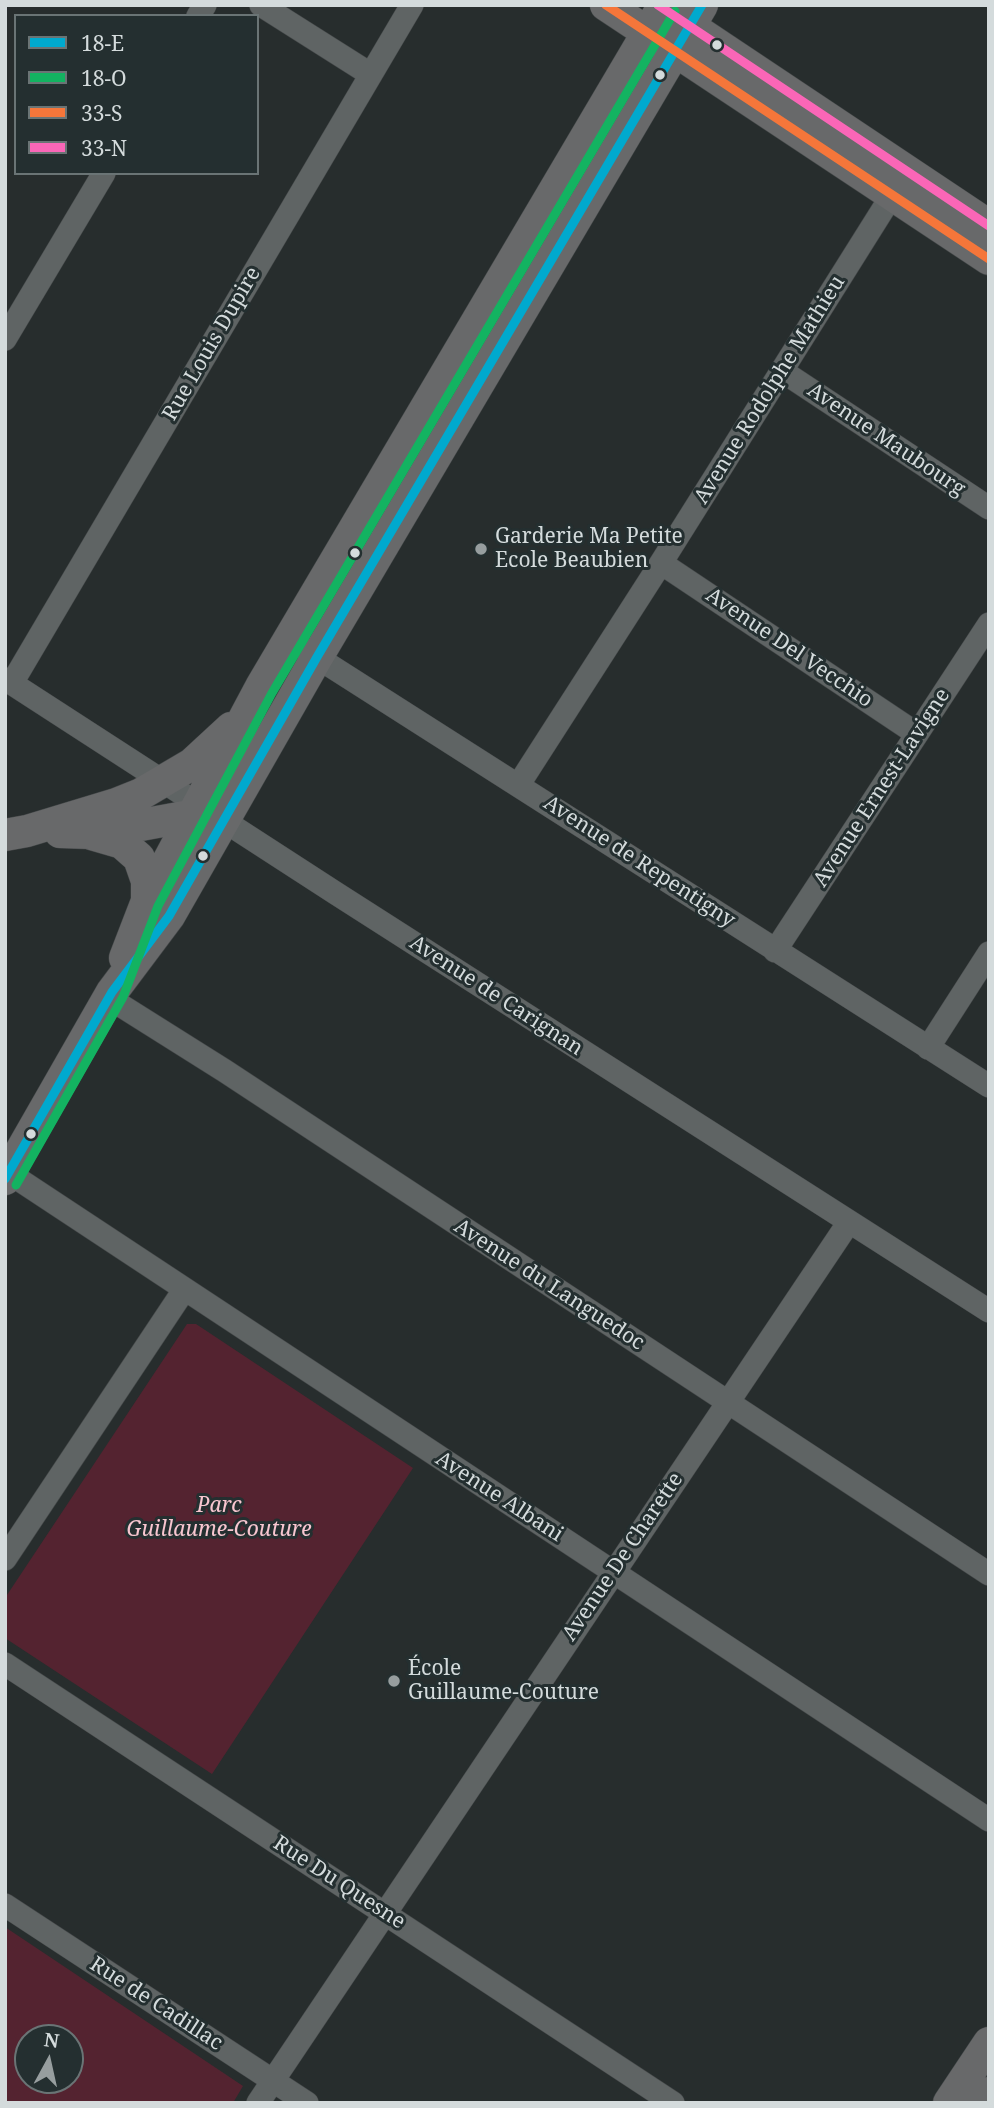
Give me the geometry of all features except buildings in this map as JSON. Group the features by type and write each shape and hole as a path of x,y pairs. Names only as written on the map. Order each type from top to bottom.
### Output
{"street":[{"path":"261,5 370,74"},
{"name":"Rue Louis Dupire","path":"9,681 412,5"},
{"path":"606,5 658,12 689,27 900,183 989,258"},
{"path":"7,1176 111,995 169,916 246,713 658,12"},
{"path":"111,995 147,901 317,657 689,27"},
{"path":"5,339 103,175"},
{"path":"900,183 989,226"},
{"name":"Avenue Rodolphe Mathieu","path":"519,784 900,183"},
{"path":"465,341 494,358"},
{"name":"Avenue Maubourg","path":"782,371 989,508"},
{"path":"361,518 389,534"},
{"name":"Avenue Del Vecchio","path":"661,563 917,734"},
{"name":"Avenue Ernest-Lavigne","path":"775,951 989,624"},
{"name":"Avenue de Repentigny","path":"289,639 989,1086"},
{"name":"Avenue de Carignan","path":"9,681 989,1311"},
{"path":"16,833 116,804 164,781 192,764 246,713"},
{"path":"16,833 90,833 210,812"},
{"path":"90,833 122,843 139,858 147,881 147,901"},
{"path":"928,1048 989,953"},
{"name":"Avenue du Languedoc","path":"111,995 989,1574"},
{"name":"Avenue Albani","path":"7,1176 989,1820"},
{"name":"Avenue De Charette","path":"258,2103 849,1222"},
{"path":"5,1559 184,1290"},
{"path":"5,1648 370,1888 384,1888"},
{"name":"Rue Du Quesne","path":"5,1664 673,2103"},
{"name":"Rue de Cadillac","path":"5,1905 307,2103"},
{"path":"949,2103 989,2043"},
{"path":"982,2103 989,2093"}],"green space":[{"name":"Parc Guillaume-Couture","path":"187,1324 196,1324 413,1468 212,1774 5,1638 5,1598"},
{"path":"5,1927 243,2086 233,2103 5,2103"}],"transit line":[{"name":"33-S","path":"606,5 989,259"},
{"name":"33-N","path":"658,5 989,226"},
{"name":"18-E","path":"5,1179 112,992 169,916 317,657 702,5"},
{"name":"18-O","path":"16,1185 123,997 158,906 272,693 675,11"}],"place":[{"name":"Garderie Ma Petite Ecole Beaubien","path":"481,549"},
{"name":"École Guillaume-Couture","path":"394,1681"}]}
